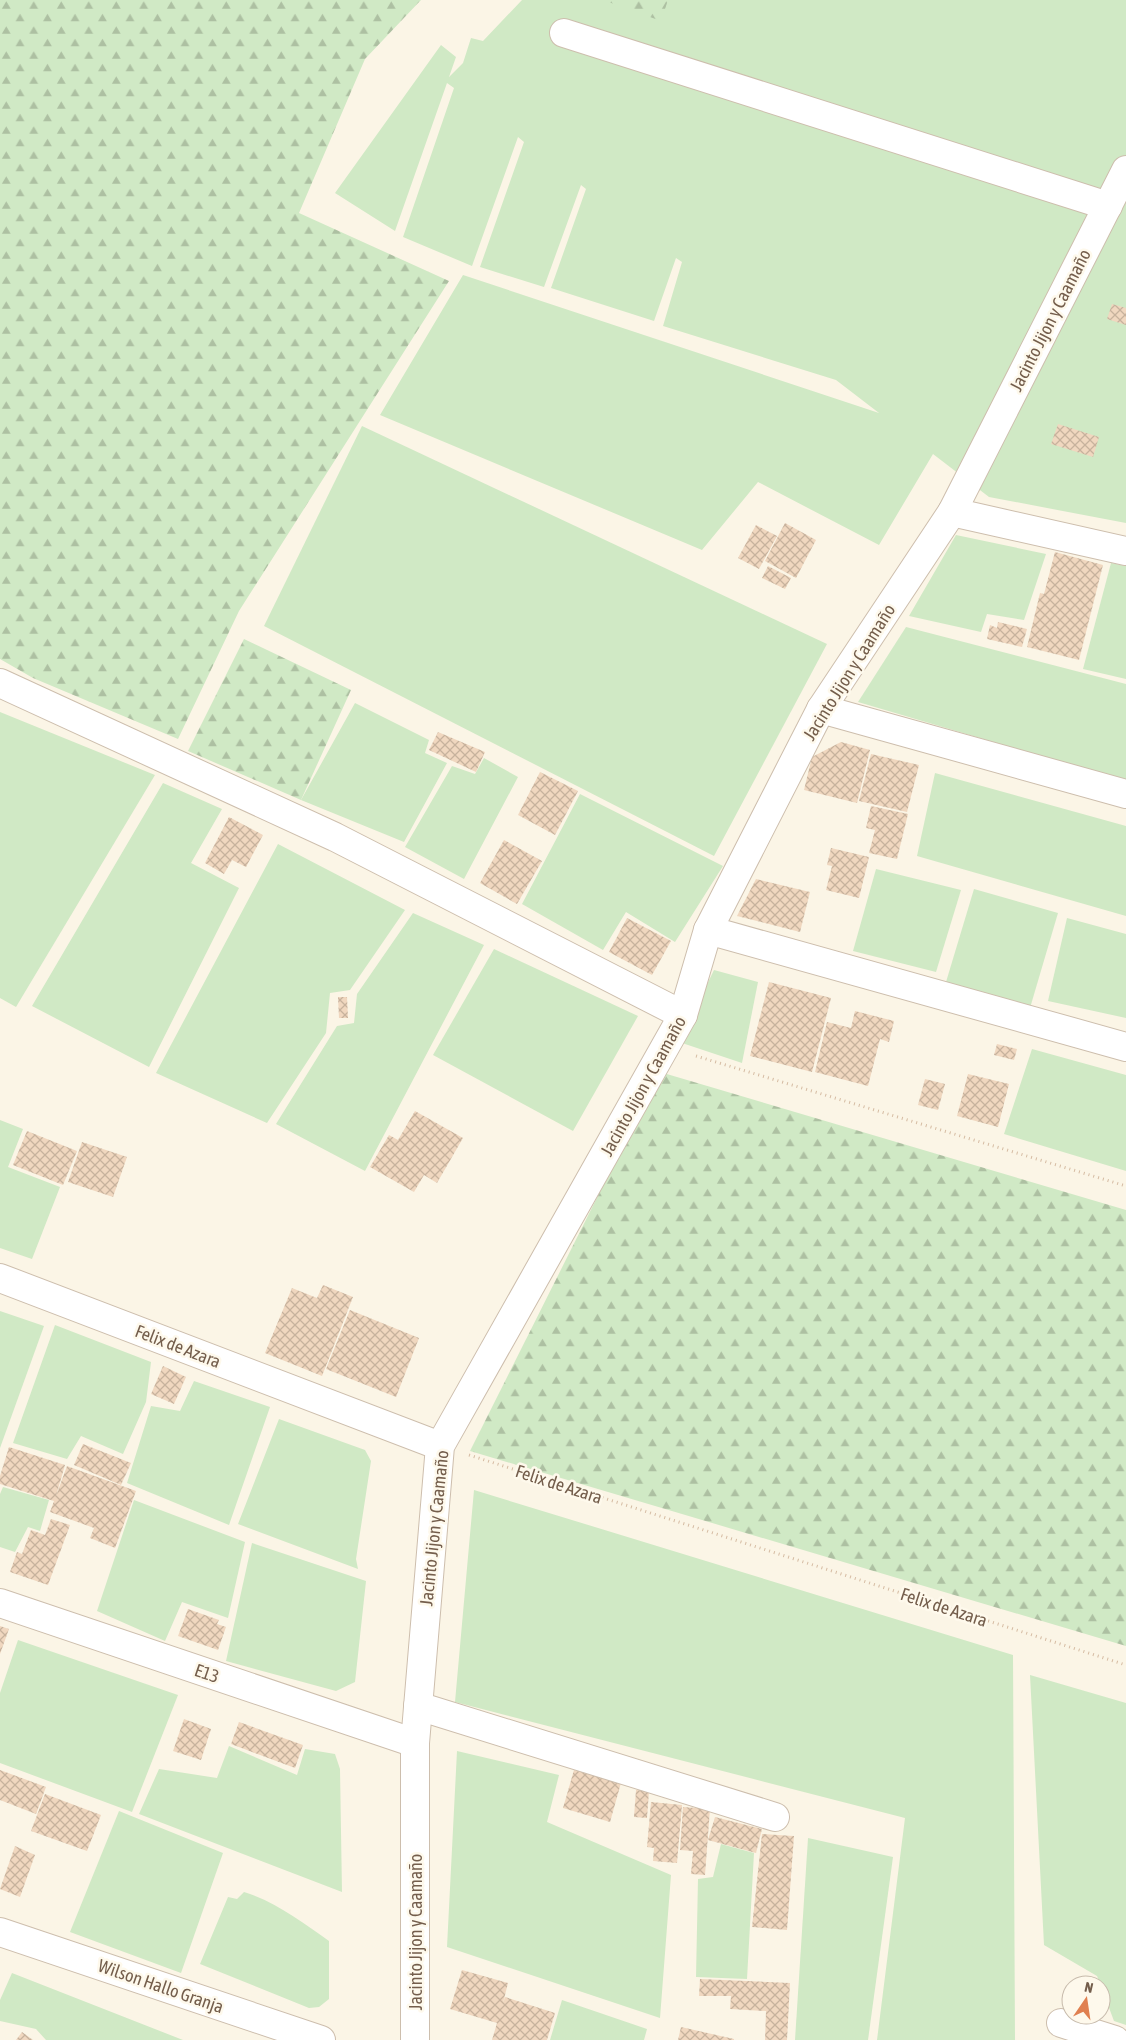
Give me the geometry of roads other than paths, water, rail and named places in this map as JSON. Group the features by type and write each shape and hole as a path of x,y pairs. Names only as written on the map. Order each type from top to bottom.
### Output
{"street":[{"path":"564,33 1108,206"},
{"name":"Jacinto Jijon y Caamaño","path":"415,2040 415,1744 440,1446 683,1015 708,930 821,709 952,512 1126,170"},
{"path":"952,512 1126,551"},
{"path":"0,683 335,837 683,1015"},
{"path":"821,709 1126,794"},
{"path":"708,930 1126,1047"},
{"name":"Felix de Azara","path":"0,1278 440,1446"},
{"name":"E13","path":"0,1603 415,1744"},
{"path":"418,1706 775,1817"},
{"name":"Wilson Hallo Granja","path":"0,1932 321,2040"},
{"path":"1067,2025 1115,2040"}]}
